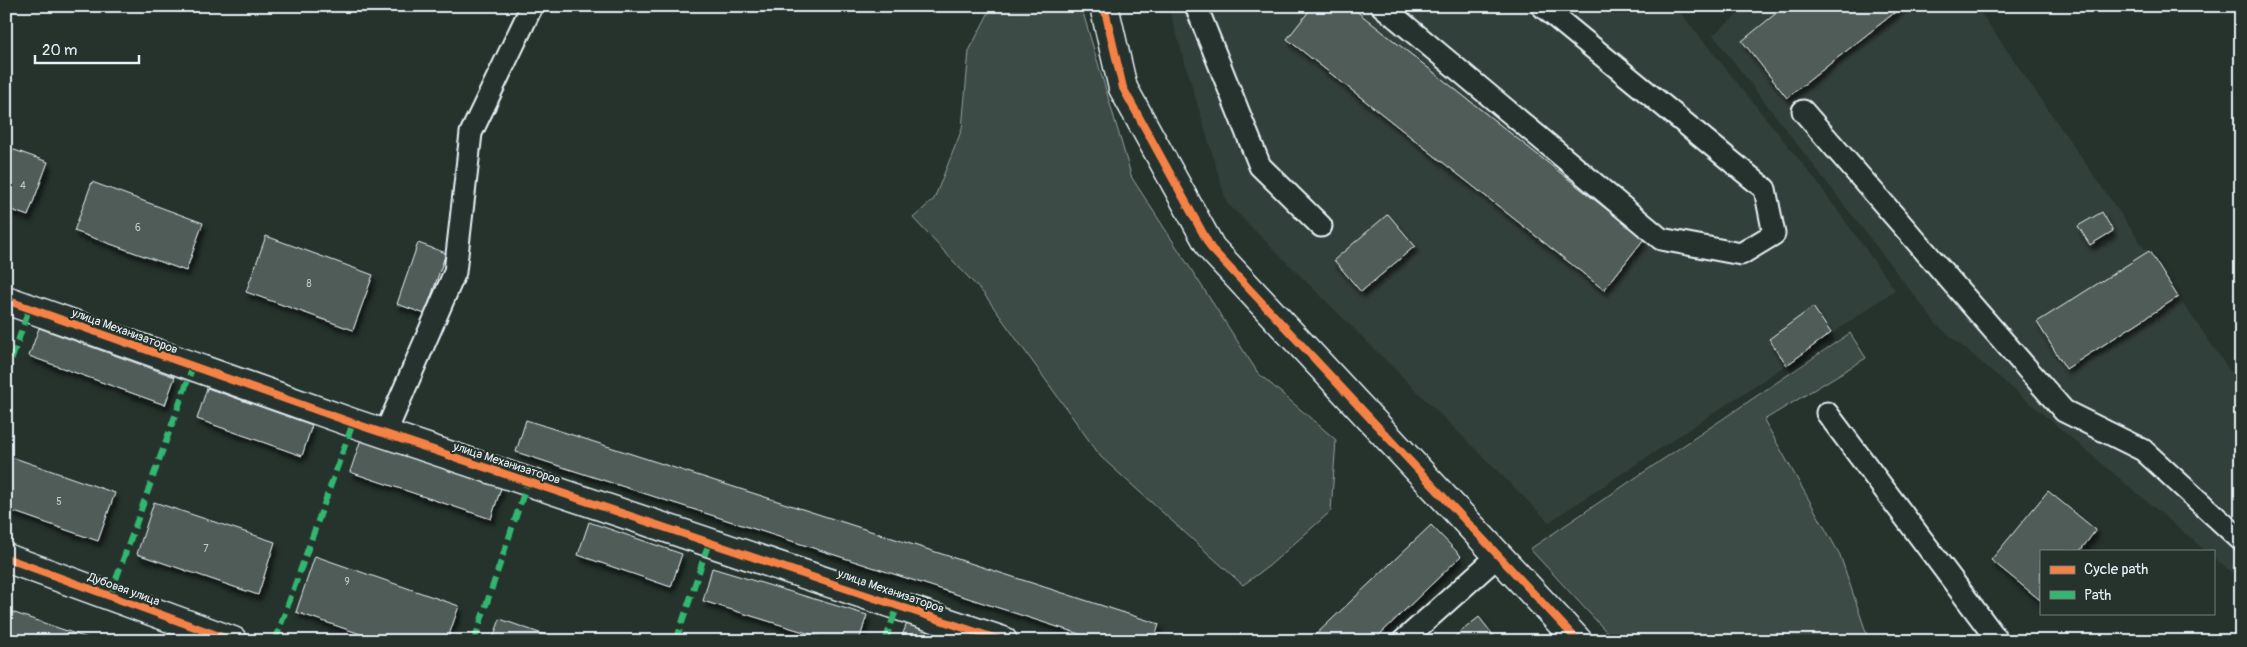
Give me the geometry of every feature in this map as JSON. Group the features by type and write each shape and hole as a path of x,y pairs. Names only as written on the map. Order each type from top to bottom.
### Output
{"street":[{"path":"1104,6 1123,88 1211,248 1578,641"},
{"name":"улица Механизаторов","path":"6,300 385,434 1003,641"},
{"name":"Дубовая улица","path":"6,558 233,641"}],"lane":[{"path":"385,434 455,272 470,134 532,6"},
{"path":"1196,6 1260,166 1321,226"},
{"path":"1382,6 1661,239 1741,254 1774,234 1765,189 1542,6"},
{"path":"1803,111 2064,410 2143,450 2241,540"},
{"path":"1827,414 1998,641"},
{"path":"1403,641 1499,555"}],"shaded area":[{"path":"992,6 1081,6 1132,178 1258,373 1336,440 1331,511 1269,566 1243,585 1101,457 984,294 913,218 934,199 962,129 969,51"},
{"path":"1168,6 1675,6 1814,178 1895,290 1795,359 1549,522 1227,203"},
{"path":"1748,6 1976,6 2241,387 2241,580 2214,558 2214,550 2205,550 1937,325 1713,35"},
{"path":"1850,333 1866,358 1764,420 1840,555 1869,641 1615,641 1530,549"}],"building":[{"path":"1313,6 1350,6 1644,239 1604,290 1287,39"},
{"path":"1785,6 1903,6 1787,98 1742,41"},
{"path":"6,147 48,162 28,216 6,208"},
{"path":"92,182 203,223 186,271 74,231"},
{"path":"2102,212 2113,231 2090,245 2078,226"},
{"path":"1388,214 1415,246 1361,292 1334,260"},
{"path":"266,236 373,275 353,330 246,292"},
{"path":"418,243 446,253 425,314 397,304"},
{"path":"2149,251 2178,297 2066,369 2037,322"},
{"path":"1813,307 1831,333 1787,365 1769,339"},
{"path":"39,328 175,377 165,405 29,356"},
{"path":"207,388 312,425 302,456 197,419"},
{"path":"526,420 1159,624 1154,641 1101,641 516,452"},
{"path":"361,439 502,485 491,519 350,472"},
{"path":"2241,442 2241,456 2234,446"},
{"path":"6,455 115,493 98,541 6,509"},
{"path":"2048,491 2096,530 2081,550 2040,550 2040,600 1991,560"},
{"path":"154,502 275,542 258,595 137,554"},
{"path":"589,522 682,554 671,587 578,555"},
{"path":"1431,525 1461,556 1373,641 1309,641"},
{"path":"315,556 459,606 447,641 381,641 296,612"},
{"path":"712,568 867,615 859,641 833,641 703,601"},
{"path":"6,610 96,641 6,641"},
{"path":"1479,617 1498,641 1455,641 1453,638"},
{"path":"500,619 562,641 492,641"},
{"path":"907,623 953,641 900,641"}],"marked path":[{"path":"6,376 29,309"},
{"path":"110,596 193,366"},
{"path":"275,641 353,423"},
{"path":"474,641 528,481"},
{"path":"676,641 709,542"},
{"path":"885,641 898,605"}],"cycle path":[{"path":"1104,6 1123,88 1211,248 1578,641"},
{"path":"6,300 353,423 1003,641"},
{"path":"6,558 233,641"}]}
